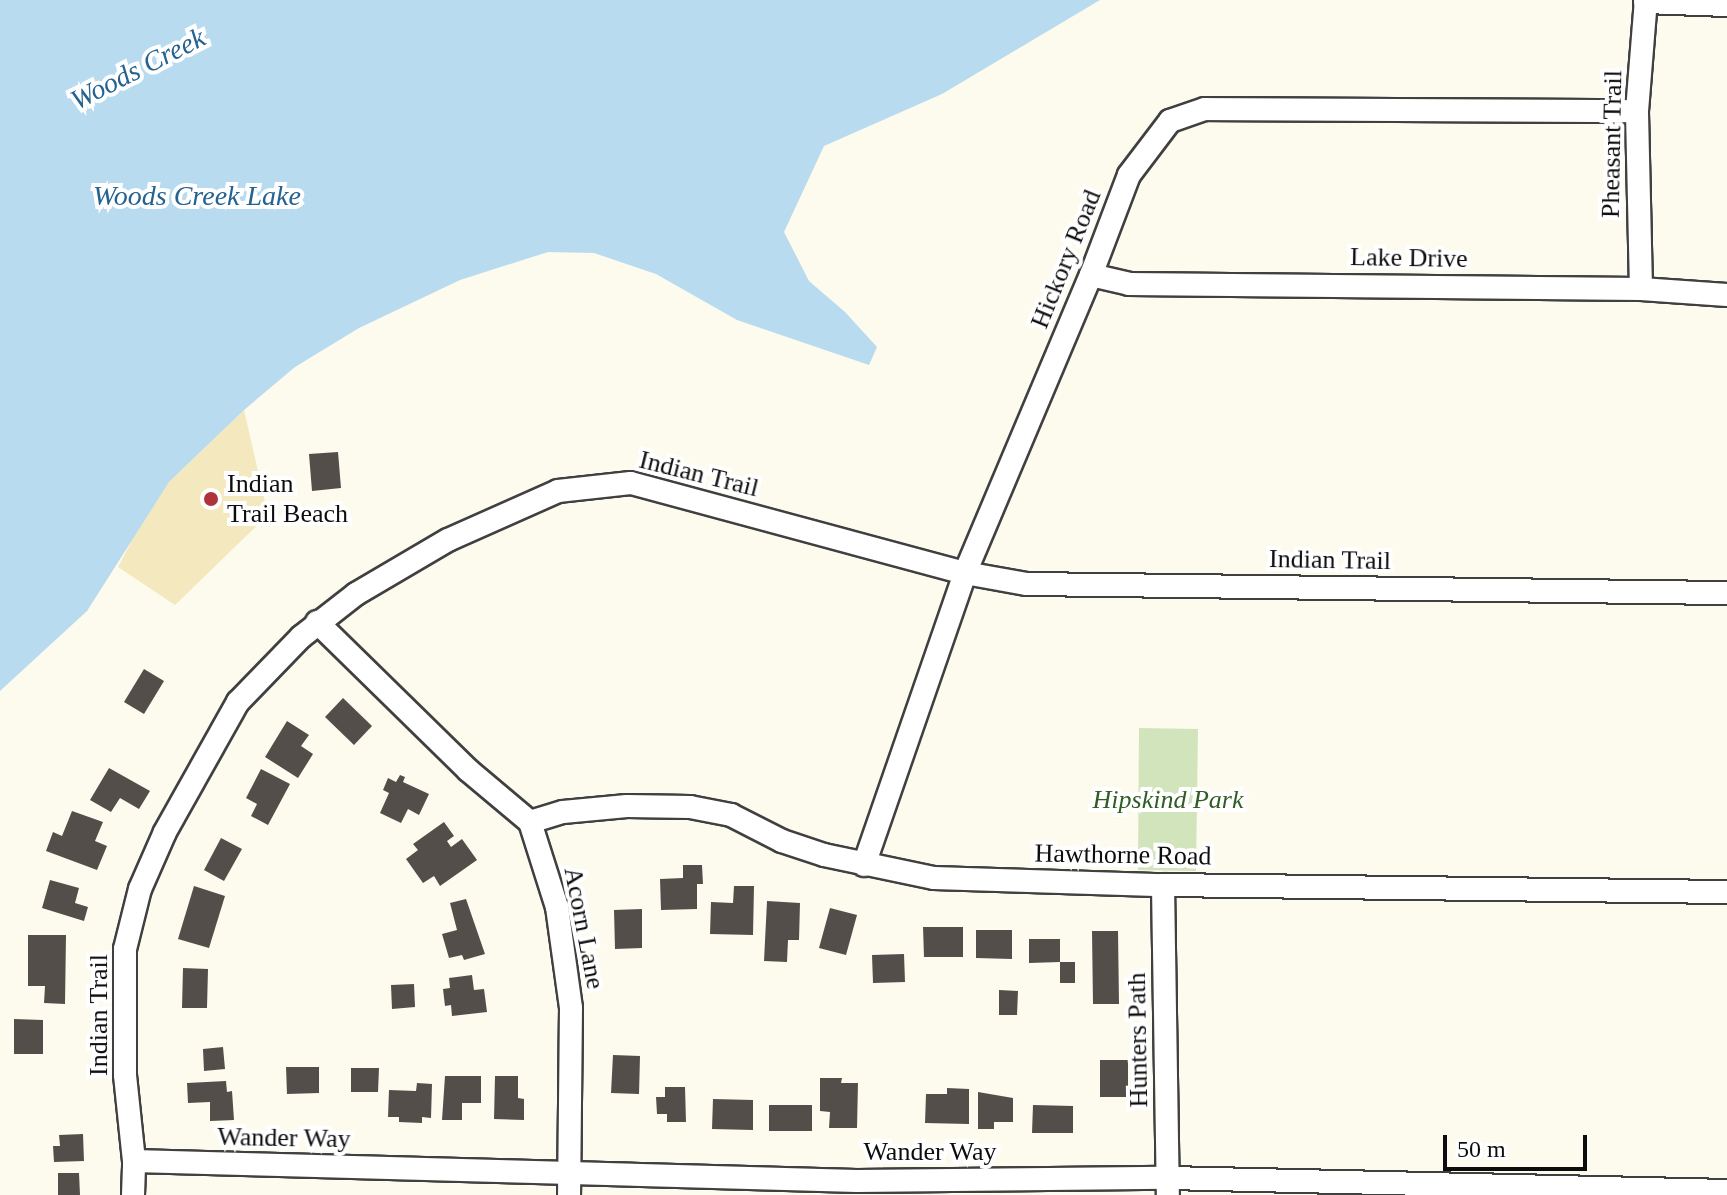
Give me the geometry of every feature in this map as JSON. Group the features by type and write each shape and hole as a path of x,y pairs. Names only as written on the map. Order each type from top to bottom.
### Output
{"street":[{"path":"1646,1 1727,5"},
{"name":"Pheasant Trail","path":"1641,289 1637,111 1646,1"},
{"name":"Hickory Road","path":"864,865 965,573 1091,275 1129,175 1170,121 1205,109 1637,111"},
{"name":"Lake Drive","path":"1091,275 1129,284 1641,289 1727,295"},
{"name":"Indian Trail","path":"133,1195 134,1161 125,1075 125,949 140,889 165,832 238,702 278,658 317,622 398,568 448,540 558,491 631,483 965,573 1027,584 1727,593"},
{"path":"317,622 468,770 530,822"},
{"name":"Hawthorne Road","path":"530,822 563,812 627,806 690,807 731,815 782,841 864,865 934,878 1163,885 1727,892"},
{"name":"Acorn Lane","path":"530,822 557,907 571,1008 568,1184"},
{"name":"Hunters Path","path":"1163,885 1168,1186"},
{"name":"Wander Way","path":"134,1161 568,1184 1727,1191"}],"green space":[{"name":"Hipskind Park","path":"1139,728 1198,729 1196,871 1138,870"}],"sand":[{"name":"Indian Trail Beach","path":"244,410 268,515 175,605 118,567 140,525 169,482"}],"water":[{"name":"Woods Creek Lake","path":"0,0 1100,0 942,94 824,146 784,232 809,281 845,312 877,347 869,365 737,320 656,274 594,253 548,252 460,280 359,328 295,367 244,410 169,482 87,611 0,691"}],"building":[{"path":"338,452 341,488 312,491 309,454"},
{"path":"144,669 164,681 144,714 124,702"},
{"path":"343,698 372,726 354,745 325,717"},
{"path":"287,721 309,735 301,746 313,754 298,778 265,757"},
{"path":"109,768 150,791 139,809 120,798 111,812 90,800"},
{"path":"261,769 290,784 268,825 251,816 257,804 246,798"},
{"path":"400,775 405,777 403,782 429,794 419,815 408,809 401,823 380,813 389,793 383,790 388,778 396,782"},
{"path":"72,811 103,822 95,841 107,846 97,870 46,851 53,832 62,836"},
{"path":"444,822 454,836 447,841 451,847 462,839 477,860 440,886 434,876 423,883 406,859 418,850 413,844"},
{"path":"221,838 242,849 224,881 204,870"},
{"path":"683,865 702,865 703,884 697,884 697,909 661,910 660,879 683,878"},
{"path":"50,880 79,888 75,903 88,907 84,921 42,908"},
{"path":"194,886 225,896 209,948 178,939"},
{"path":"734,886 754,886 753,935 710,934 711,902 733,903"},
{"path":"466,899 485,954 464,960 462,955 449,958 442,934 457,930 450,903"},
{"path":"767,901 800,903 799,940 788,940 787,962 764,961"},
{"path":"830,908 857,915 846,955 819,948"},
{"path":"642,909 642,948 615,949 614,910"},
{"path":"923,927 963,927 963,957 924,957"},
{"path":"976,930 1012,930 1012,959 976,958"},
{"path":"1092,931 1118,931 1119,1004 1093,1004"},
{"path":"28,935 66,935 65,1004 44,1003 45,986 28,986"},
{"path":"1029,939 1060,939 1060,962 1029,963"},
{"path":"904,954 905,982 873,983 872,955"},
{"path":"1060,962 1075,962 1075,983 1060,983"},
{"path":"183,968 208,969 207,1008 182,1008"},
{"path":"472,975 474,990 484,989 487,1012 452,1016 451,1005 445,1006 443,989 450,988 449,978"},
{"path":"414,984 415,1007 392,1009 391,985"},
{"path":"999,990 1018,991 1017,1015 999,1015"},
{"path":"14,1019 43,1020 43,1054 14,1054"},
{"path":"223,1047 225,1069 204,1071 203,1049"},
{"path":"613,1055 640,1056 639,1094 611,1093"},
{"path":"1100,1060 1128,1060 1128,1097 1100,1097"},
{"path":"286,1067 319,1067 319,1093 287,1094"},
{"path":"351,1068 379,1068 378,1092 351,1092"},
{"path":"445,1076 481,1076 481,1103 462,1103 462,1120 442,1120"},
{"path":"495,1076 518,1076 518,1098 524,1099 524,1120 494,1119"},
{"path":"820,1078 842,1078 841,1083 858,1083 857,1128 829,1128 830,1112 820,1111"},
{"path":"226,1081 227,1092 232,1091 234,1120 210,1121 210,1102 188,1103 187,1083"},
{"path":"417,1083 432,1084 431,1118 422,1117 422,1123 399,1122 399,1117 388,1117 389,1090 416,1091"},
{"path":"665,1087 685,1087 686,1122 667,1122 667,1114 657,1114 656,1097 665,1097"},
{"path":"947,1088 969,1089 969,1124 925,1123 926,1094 947,1094"},
{"path":"978,1092 1013,1098 1013,1122 994,1122 994,1129 978,1129"},
{"path":"713,1099 753,1100 753,1130 712,1129"},
{"path":"769,1105 812,1105 812,1131 769,1131"},
{"path":"1033,1105 1073,1106 1073,1133 1032,1133"},
{"path":"83,1134 84,1161 54,1162 53,1146 60,1146 59,1135"},
{"path":"58,1173 79,1173 80,1195 58,1195"}],"place":[{"name":"Indian Trail Beach","path":"211,499"}],"water label":[{"name":"Woods Creek","path":"138,69"}]}
